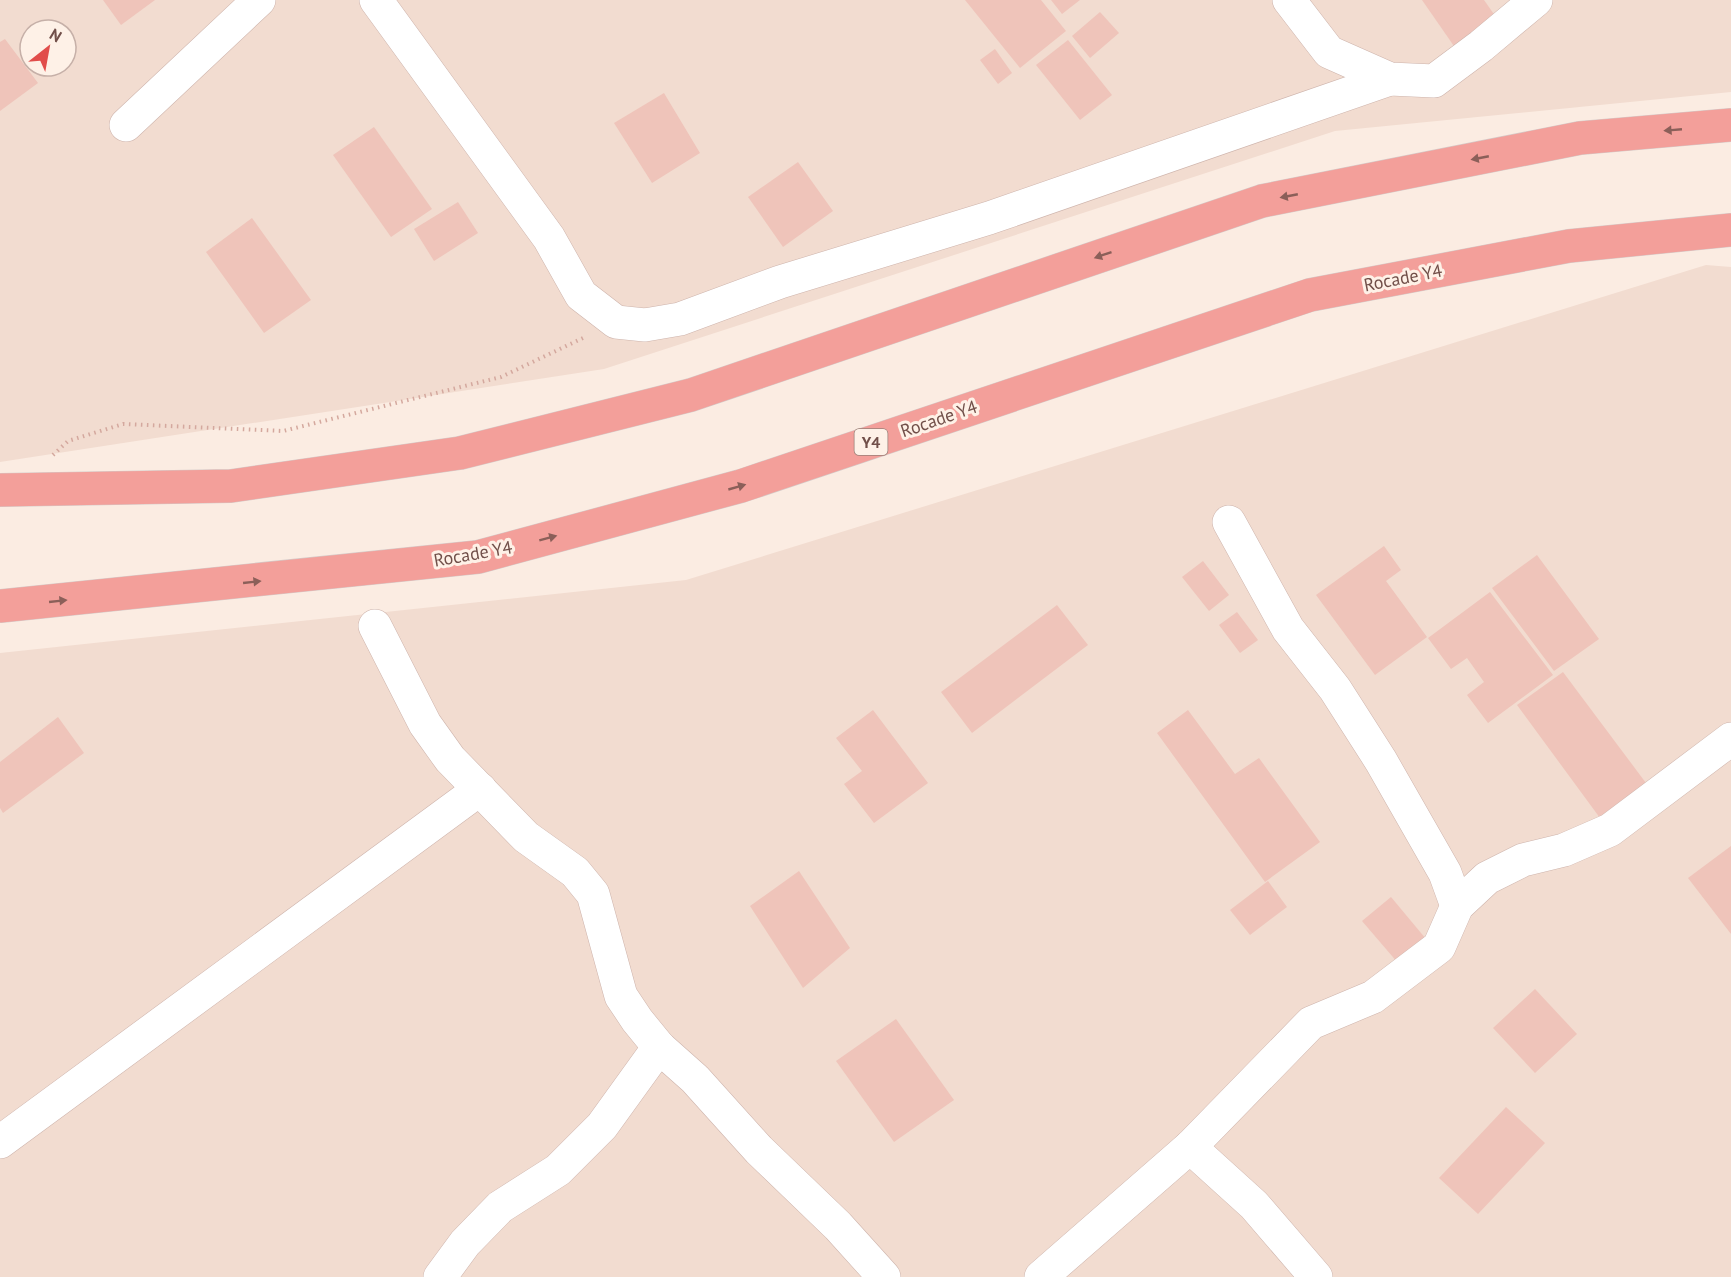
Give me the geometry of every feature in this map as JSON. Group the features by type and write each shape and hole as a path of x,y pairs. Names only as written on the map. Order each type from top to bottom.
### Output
{"highway":[{"path":"0,490 231,486 460,453 691,395 1262,201 1580,138 1731,125"},
{"name":"Rocade Y4","path":"0,606 227,585 478,557 741,486 1310,295 1569,246 1731,230"}],"street":[{"path":"126,125 259,0"},
{"path":"376,0 543,229 580,295 616,322 645,325 680,319 780,282 1033,203 1390,79"},
{"path":"1289,0 1329,52 1390,79 1434,81 1481,46 1536,0"},
{"path":"1229,522 1287,628 1335,689 1381,761 1445,873 1457,906"},
{"path":"375,626 425,724 450,759 526,837 575,872 593,894 621,996 659,1047 695,1079 759,1150 838,1226 884,1277"},
{"path":"1041,1277 1190,1147 1311,1023 1373,997 1439,947 1457,906 1487,878 1523,860 1564,850 1610,830 1731,739"},
{"path":"0,1142 480,789"},
{"path":"440,1277 465,1243 500,1207 558,1170 602,1126 659,1047"},
{"path":"1190,1147 1254,1205 1316,1277"}],"path":[{"path":"44,488 45,462 68,441 123,424 283,431 501,377 616,322"}],"shaded area":[{"path":"0,0 1731,0 1731,92 1335,131 604,369 0,462"},
{"path":"1706,265 1731,267 1731,1277 0,1277 0,653 686,580"}],"building":[{"path":"103,0 155,0 121,25"},
{"path":"965,0 1041,0 1066,31 1020,68"},
{"path":"1051,0 1080,0 1062,14"},
{"path":"1422,0 1484,0 1498,20 1456,49"},
{"path":"1100,12 1119,33 1090,58 1072,36"},
{"path":"5,39 18,56 18,78 34,78 38,83 0,111 0,42"},
{"path":"1068,40 1112,95 1080,120 1036,65"},
{"path":"995,49 1012,73 998,84 980,60"},
{"path":"664,93 700,153 652,183 614,123"},
{"path":"374,127 432,209 391,237 333,155"},
{"path":"798,162 833,211 783,247 748,197"},
{"path":"458,202 478,233 434,261 414,229"},
{"path":"252,218 311,300 264,333 206,252"},
{"path":"1384,546 1401,570 1386,581 1427,637 1375,675 1316,595"},
{"path":"1537,555 1599,639 1554,671 1492,588"},
{"path":"1203,561 1229,595 1209,611 1182,577"},
{"path":"1490,592 1553,675 1488,723 1467,695 1484,682 1467,658 1451,669 1428,638"},
{"path":"1057,605 1088,645 972,733 941,692"},
{"path":"1237,612 1258,640 1240,653 1219,625"},
{"path":"1563,672 1646,783 1600,818 1517,705"},
{"path":"873,710 928,783 874,823 844,784 862,771 836,738"},
{"path":"1188,710 1235,774 1259,758 1320,842 1265,882 1157,733"},
{"path":"58,717 84,753 3,813 0,808 0,762"},
{"path":"1731,846 1731,934 1688,878"},
{"path":"799,871 850,948 803,988 750,906"},
{"path":"1268,881 1287,907 1250,935 1230,910"},
{"path":"1391,897 1426,939 1398,963 1362,921"},
{"path":"1535,989 1577,1034 1535,1073 1493,1028"},
{"path":"896,1019 954,1100 894,1142 836,1061"},
{"path":"1506,1107 1545,1143 1478,1214 1439,1178"}]}
